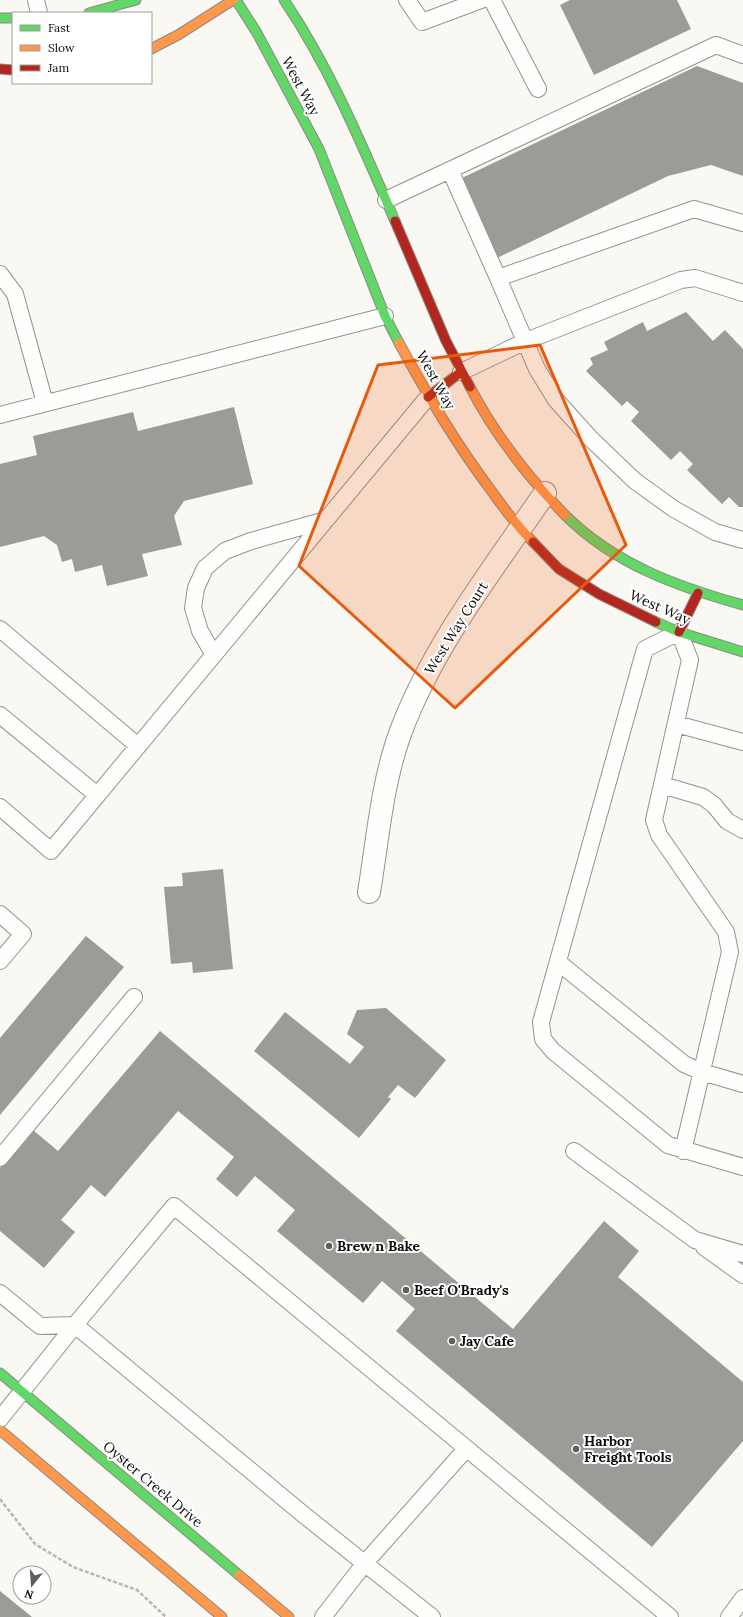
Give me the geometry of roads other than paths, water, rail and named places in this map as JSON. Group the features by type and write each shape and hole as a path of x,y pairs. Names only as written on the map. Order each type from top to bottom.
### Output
{"street":[{"path":"93,12 136,0"},
{"path":"152,48 178,35 234,0"},
{"name":"West Way","path":"234,0 257,33 319,149 385,316 428,397 472,466 520,529 559,569 599,594 640,615 679,632 743,652"},
{"name":"West Way","path":"284,0 328,76 386,200 461,372 483,412 508,449 545,493 579,528 614,554 640,569 698,593 743,606"},
{"path":"0,18 12,18"},
{"path":"0,68 12,70"},
{"path":"428,397 461,372"},
{"name":"West Way Court","path":"369,892 387,776 401,732 420,688 441,647 545,493"},
{"path":"679,632 698,593"},
{"name":"Oyster Creek Drive","path":"0,1373 289,1617"},
{"path":"0,1430 222,1617"}],"lane":[{"path":"36,0 39,12"},
{"path":"407,0 422,22 481,0"},
{"path":"492,0 538,89"},
{"path":"386,200 716,46 743,55"},
{"path":"450,170 537,369 556,400 591,439 635,481 674,509 715,532 743,540"},
{"path":"498,278 694,209 743,223"},
{"path":"1,276 15,294 45,404"},
{"path":"461,372 526,341 681,280 695,278 743,293"},
{"path":"0,415 385,316"},
{"path":"0,807 51,851 428,397"},
{"path":"214,655 200,631 194,608 196,588 205,568 225,551 251,541 326,520"},
{"path":"0,629 138,746"},
{"path":"683,1151 730,952 726,932 659,835 654,820 690,660 679,632 645,649 542,1022 543,1039 553,1051 668,1145 683,1151 743,1167"},
{"path":"0,715 97,795"},
{"path":"676,724 743,742"},
{"path":"662,785 703,797 714,805 727,821 743,830"},
{"path":"0,914 23,934 0,961"},
{"path":"558,962 684,1064 702,1072 743,1084"},
{"path":"0,1158 134,997"},
{"path":"574,1151 743,1275"},
{"path":"0,1419 75,1325 174,1206 670,1617"},
{"path":"695,1240 743,1254"},
{"path":"0,1293 40,1326 75,1325 298,1510 432,1617"},
{"path":"323,1617 365,1564 466,1449"},
{"path":"729,1617 743,1598"}],"place":[{"name":"Brew n Bake","path":"329,1246"},
{"name":"Beef O'Brady's","path":"406,1290"},
{"name":"Jay Cafe","path":"452,1341"},
{"name":"Harbor Freight Tools","path":"576,1449"}]}
